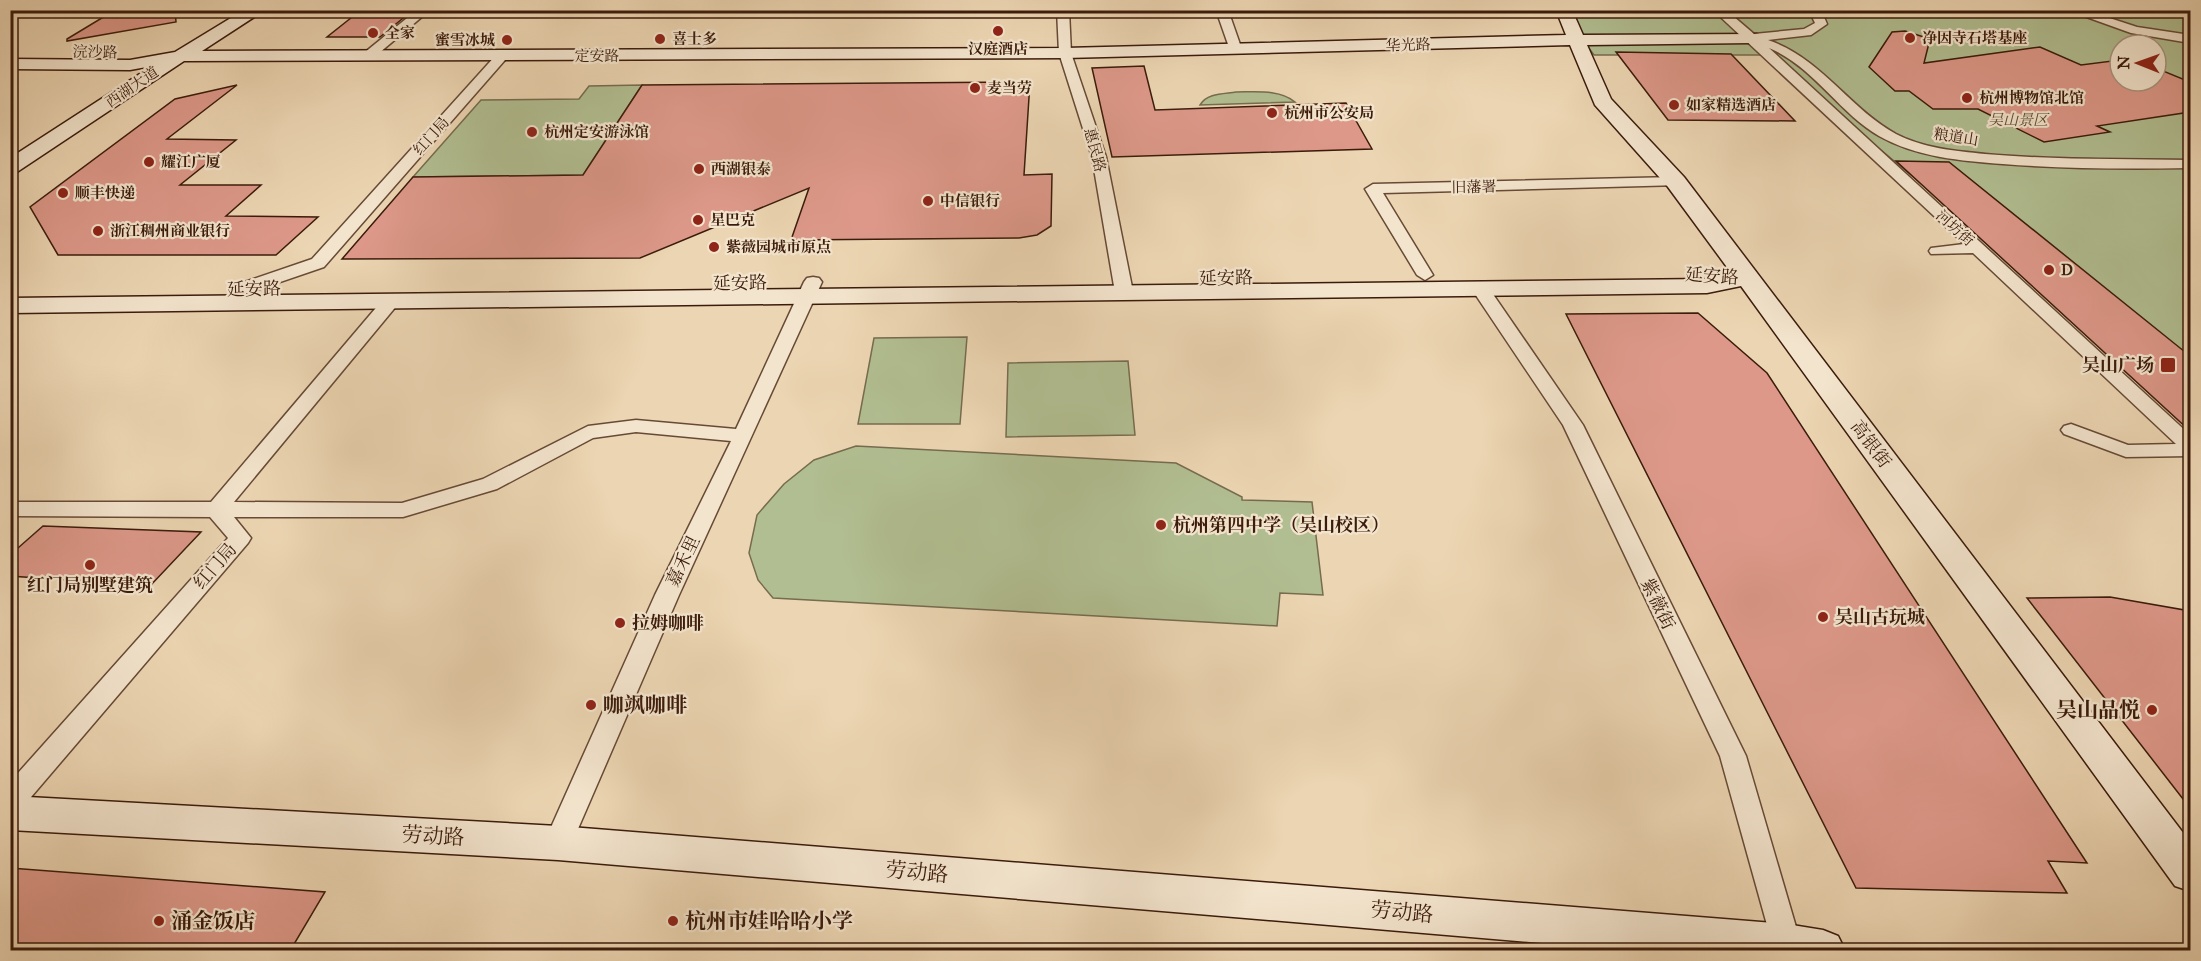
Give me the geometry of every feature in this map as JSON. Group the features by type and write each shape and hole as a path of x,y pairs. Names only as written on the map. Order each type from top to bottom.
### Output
{"street":[{"name":"西湖大道","path":"10,168 174,48 257,10"},
{"path":"368,56 425,10"},
{"name":"惠民路","path":"1063,10 1065,53 1099,157 1123,285"},
{"path":"1222,10 1236,50"},
{"name":"高银街","path":"1564,10 1602,101 1676,182 2190,873"},
{"name":"河坊街","path":"1718,10 1751,38 2190,448"},
{"path":"1751,38 1807,32 1821,24 1815,10"},
{"path":"2072,10 2135,30 2190,39"},
{"name":"华光路","path":"1065,53 1751,38"},
{"name":"粮道山","path":"1751,38 1786,50 1881,130 1912,146 1958,155 2039,163 2117,166 2190,164"},
{"name":"浣沙路","path":"10,51 150,53 174,48"},
{"name":"定安路","path":"130,65 174,48 368,56 501,57 1065,53"},
{"name":"西湖大道","path":"100,85 150,53"},
{"name":"红门局","path":"242,289 318,263 501,57"},
{"path":"10,64 130,65"},
{"name":"旧藩署","path":"1425,275 1373,189 1676,182"},
{"path":"1936,251 1970,249"},
{"name":"延安路","path":"10,294 242,289 811,289 1123,285 1425,275 1698,273 1747,278"},
{"name":"延安路","path":"1123,285 1480,288 1707,286 1747,278"},
{"name":"紫薇街","path":"1480,288 1573,425 1733,756 1805,947"},
{"name":"延安路","path":"10,306 392,300 811,289"},
{"name":"嘉禾里","path":"558,843 667,595 811,289"},
{"path":"216,510 392,300"},
{"path":"10,509 403,510 490,484 588,432 636,426 743,436"},
{"path":"2071,430 2126,451 2190,448"},
{"name":"红门局","path":"10,802 240,538 216,510"},
{"name":"劳动路","path":"10,813 558,843 1805,947"}],"green space":[{"name":"吴山景区","path":"1561,11 2190,11 2190,404 1765,55 1594,55"},
{"name":"杭州定安游泳馆","path":"642,85 583,175 413,177 481,100 579,99 589,86"},
{"path":"1236,92 1275,93 1295,102 1200,105 1211,96"},
{"path":"967,337 960,424 858,424 874,338"},
{"path":"1128,361 1135,435 1006,437 1008,363"},
{"path":"856,446 1176,463 1242,497 1242,500 1312,502 1323,595 1280,593 1277,626 773,598 758,580 749,553 757,515 784,484 814,460"}],"building":[{"path":"115,10 175,10 176,22 67,41"},
{"path":"361,10 413,10 380,37 327,37"},
{"path":"1905,31 1930,39 1924,63 2040,47 2081,65 2108,62 2108,93 2168,93 2168,73 2190,82 2190,112 2097,126 2110,132 2044,142 1978,109 1933,109 1909,91 1895,91 1869,67 1892,32"},
{"path":"1616,52 1731,54 1795,121 1668,120"},
{"name":"杭州市公安局","path":"1144,66 1155,110 1346,103 1372,149 1112,157 1092,68"},
{"name":"西湖银泰","path":"1030,82 1024,175 1052,174 1051,226 1037,235 1019,238 791,240 809,188 640,258 342,259 413,177 583,175 642,85"},
{"name":"耀江广厦","path":"237,85 167,139 236,140 180,185 261,185 226,216 318,217 276,255 58,255 30,207 175,99"},
{"name":"吴山广场","path":"1896,161 1949,162 2190,356 2190,431"},
{"name":"吴山古玩城","path":"1698,313 1767,373 2087,863 2048,861 2067,893 1856,888 1566,314"},
{"name":"红门局别墅建筑","path":"43,526 201,532 150,586 10,576 10,555"},
{"name":"吴山品悦","path":"2110,597 2190,611 2190,808 2027,598"},
{"name":"涌金饭店","path":"10,868 325,892 290,951 10,951"}],"place":[{"name":"汉庭酒店","path":"998,31"},
{"name":"全家","path":"373,33"},
{"name":"净因寺石塔基座","path":"1910,38"},
{"name":"喜士多","path":"660,39"},
{"name":"蜜雪冰城","path":"507,40"},
{"name":"麦当劳","path":"975,88"},
{"name":"杭州博物馆北馆","path":"1967,98"},
{"name":"如家精选酒店","path":"1674,105"},
{"name":"杭州市公安局","path":"1272,113"},
{"name":"杭州定安游泳馆","path":"532,132"},
{"name":"耀江广厦","path":"149,162"},
{"name":"西湖银泰","path":"699,169"},
{"name":"顺丰快递","path":"63,193"},
{"name":"中信银行","path":"928,201"},
{"name":"星巴克","path":"698,220"},
{"name":"浙江稠州商业银行","path":"98,231"},
{"name":"紫薇园城市原点","path":"714,247"},
{"name":"D","path":"2049,270"},
{"name":"吴山广场","path":"2168,365"},
{"name":"杭州第四中学（吴山校区）","path":"1161,525"},
{"name":"红门局别墅建筑","path":"90,565"},
{"name":"吴山古玩城","path":"1823,617"},
{"name":"拉姆咖啡","path":"620,623"},
{"name":"咖飒咖啡","path":"591,705"},
{"name":"吴山品悦","path":"2152,710"},
{"name":"涌金饭店","path":"159,921"},
{"name":"杭州市娃哈哈小学","path":"673,921"}]}
